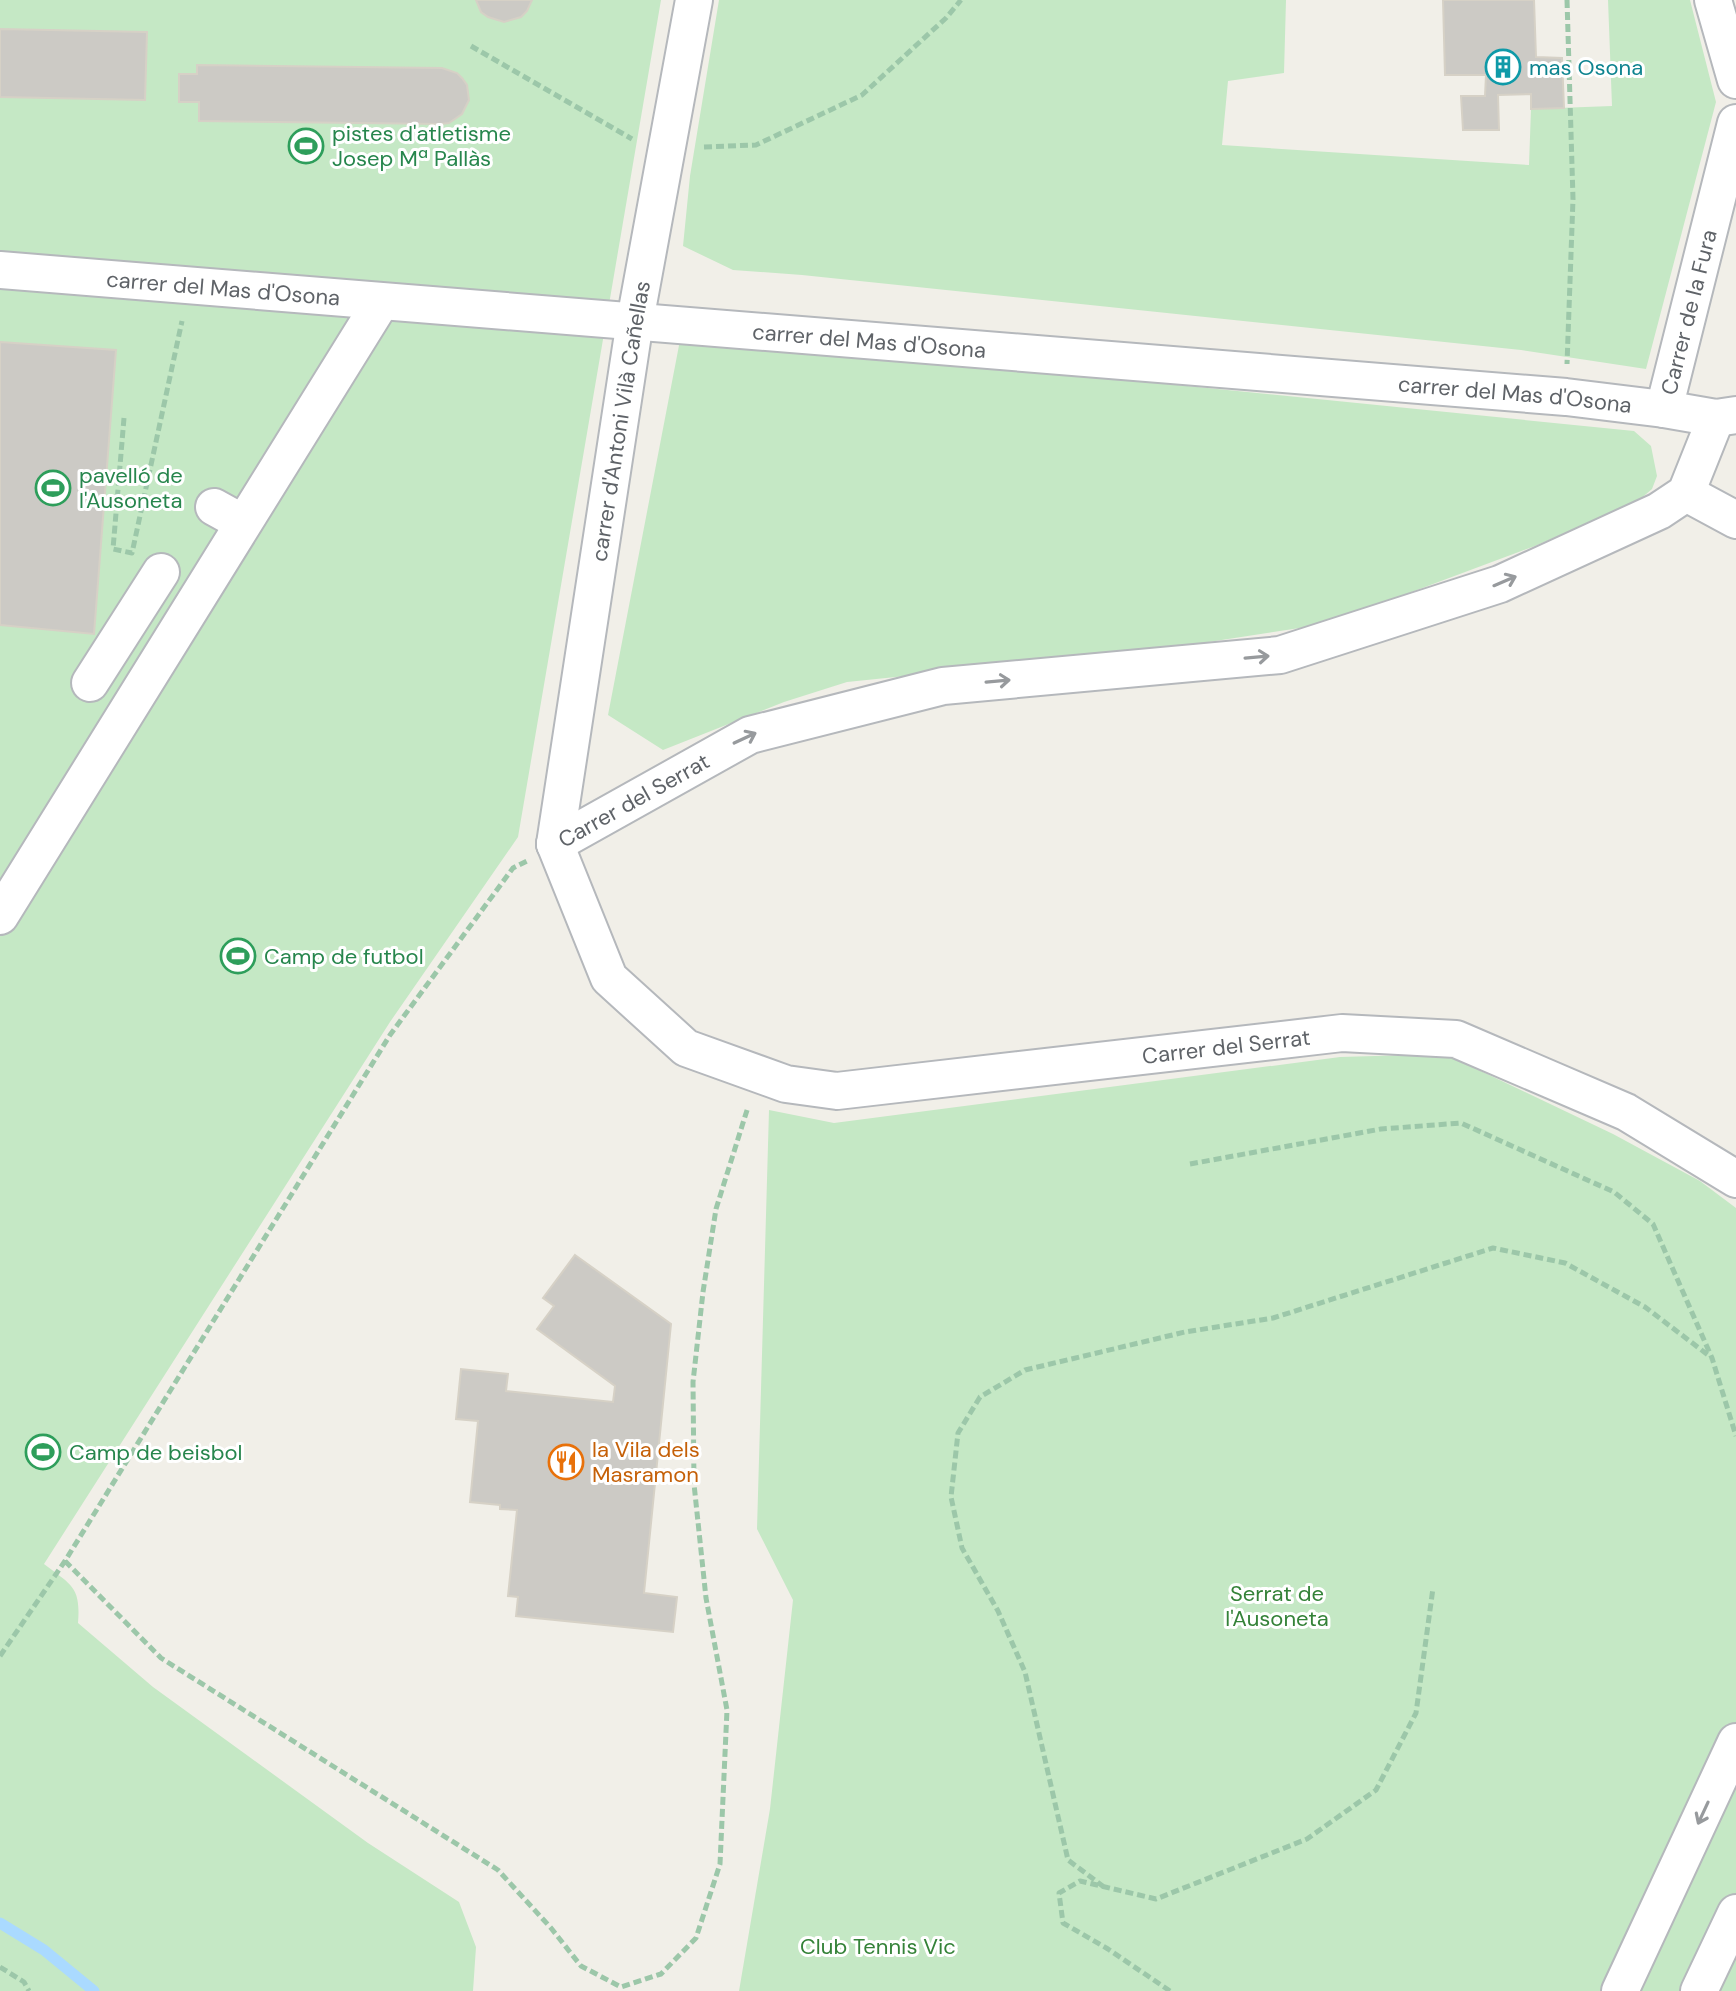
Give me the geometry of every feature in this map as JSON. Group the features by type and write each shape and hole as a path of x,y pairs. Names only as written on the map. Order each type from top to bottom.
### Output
{"street":[{"name":"carrer d'Antoni Vilà Cañellas","path":"555,844 635,321 694,0"},
{"path":"1713,0 1736,80"},
{"name":"Carrer de la Fura","path":"1664,409 1736,123"},
{"name":"carrer del Mas d'Osona","path":"0,270 1566,397 1726,416"},
{"path":"0,916 229,515 306,391 381,302"},
{"path":"1726,416 1686,493 1736,520"},
{"name":"Carrer del Serrat","path":"1686,493 1659,511 1500,584 1280,655 943,686 750,735 555,844 609,978 686,1048 786,1084 837,1091 1342,1033 1456,1039 1626,1112 1736,1179"},
{"path":"90,683 161,572"},
{"path":"1620,1991 1736,1742"},
{"path":"1699,1991 1736,1913"}],"path":[{"path":"665,149 756,145 862,95 946,18 961,0"},
{"path":"1566,397 1573,199 1567,0"},
{"path":"471,46 604,124"},
{"path":"124,418 113,549 132,553 190,284"},
{"path":"0,1656 65,1561 390,1035 513,868 555,844"},
{"path":"65,1561 161,1658 498,1870 581,1966 621,1987 661,1974 696,1938 720,1864 727,1710 706,1598 694,1484 693,1382 716,1209 759,1075"},
{"path":"1190,1164 1381,1129 1461,1123 1614,1192 1653,1224 1712,1358 1736,1436"},
{"path":"1104,1887 1068,1860 1025,1672 998,1611 962,1548 951,1497 958,1433 980,1397 1025,1370 1185,1332 1273,1318 1493,1248 1565,1263 1645,1307 1712,1358"},
{"path":"1170,1991 1063,1923 1059,1893 1080,1881 1156,1899 1307,1839 1376,1790 1416,1713 1433,1588"},
{"path":"0,1967 24,1982 29,1991"}],"green space":[{"path":"0,0 661,0 518,837 390,1022 44,1564 76,1594 78,1623 153,1687 368,1843 459,1902 476,1947 473,1991 0,1991"},
{"path":"719,0 1286,0 1284,73 1228,81 1222,145 1529,165 1531,109 1612,106 1608,0 1690,0 1716,102 1646,369 1521,350 733,270 683,246 690,176"},
{"path":"681,335 1634,431 1651,446 1657,476 1652,489 1638,501 1535,546 1326,624 1150,651 847,682 784,702 663,750 608,715"},
{"path":"1445,1054 1613,1134 1700,1181 1736,1208 1736,1991 739,1991 770,1809 793,1600 757,1529 769,1110 834,1123 1340,1057"}],"building":[{"path":"476,0 532,0 521,17 504,22 481,12"},
{"name":"mas Osona","path":"1443,0 1534,0 1536,57 1562,58 1564,108 1531,109 1531,94 1498,95 1499,130 1463,130 1461,96 1485,96 1486,75 1445,75"},
{"path":"0,29 147,32 145,100 0,97"},
{"path":"197,65 442,68 462,78 467,85 469,100 462,114 449,123 441,124 199,121 199,102 179,102 179,74 197,74"},
{"name":"pavelló de l'Ausoneta","path":"0,342 116,350 94,634 0,625"},
{"name":"la Vila dels Masramon","path":"575,1255 671,1324 644,1593 677,1597 673,1632 516,1616 518,1597 508,1596 517,1510 470,1502 478,1421 456,1419 461,1369 508,1374 506,1391 613,1402 615,1386 537,1329 554,1306 543,1298"}],"waterway":[{"path":"0,1923 44,1950 94,1991"}],"place":[{"name":"mas Osona","path":"1503,67"},
{"name":"pistes d'atletisme Josep Mª Pallàs","path":"306,146"},
{"name":"pavelló de l'Ausoneta","path":"53,488"},
{"name":"Camp de futbol","path":"238,956"},
{"name":"Camp de beisbol","path":"43,1452"},
{"name":"la Vila dels Masramon","path":"566,1462"}],"park label":[{"name":"Serrat de l'Ausoneta","path":"1277,1606"},
{"name":"Club Tennis Vic","path":"878,1946"}]}
